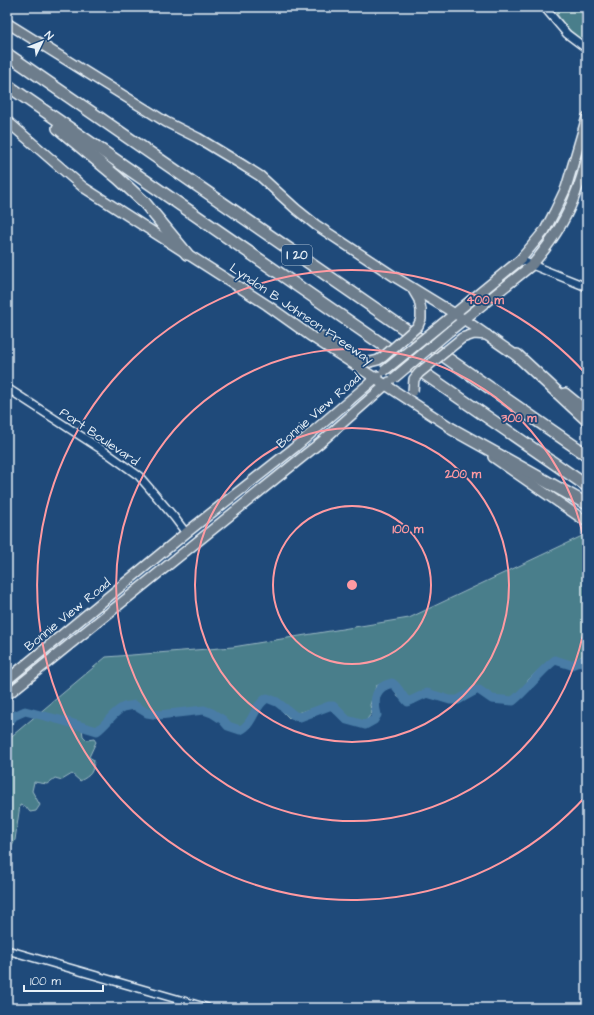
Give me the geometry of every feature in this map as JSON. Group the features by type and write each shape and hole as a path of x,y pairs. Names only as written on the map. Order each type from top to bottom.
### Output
{"highway":[{"name":"I 20","path":"7,54 587,455"},
{"name":"Lyndon B Johnson Freeway","path":"7,85 587,486"},
{"path":"17,92 144,202 187,254"},
{"path":"517,355 587,420"},
{"path":"452,428 587,504"}],"main road":[{"path":"7,23 166,122 198,138 260,176 316,225 488,335 517,355 587,411"},
{"name":"Bonnie View Road","path":"7,680 186,533 312,433 374,378 520,260 537,241 549,224 561,199 567,184 587,116"},
{"name":"Lyndon B Johnson Freeway","path":"7,121 83,187 267,305 312,337 452,428 587,522"},
{"name":"Bonnie View Road","path":"7,695 321,442 385,385 451,330 532,266 556,233 566,216 577,192 587,157"},
{"path":"567,184 577,192"},
{"path":"267,305 303,325 360,361 370,362 383,357 418,326 421,319 421,310 419,300 412,287"},
{"path":"421,409 413,392 414,379 419,373 462,338 474,334 488,335"},
{"path":"312,433 321,442"},
{"path":"186,533 195,543"}],"street":[{"path":"544,7 567,34 587,48"},
{"path":"520,260 587,287"},
{"name":"Port Boulevard","path":"7,388 107,453 138,476 186,533"},
{"path":"7,950 208,1008"}],"green space":[{"path":"552,7 587,7 587,42 572,32"},
{"path":"582,536 587,539 587,653 565,666 550,661 528,680 523,692 511,700 490,701 476,689 453,699 426,691 406,701 398,697 392,684 385,682 376,686 370,705 372,713 363,724 351,722 343,718 326,705 293,714 289,718 275,704 259,700 243,727 234,730 210,714 202,712 159,717 147,716 140,711 133,709 119,709 99,730 82,729 83,736 87,740 94,739 96,742 89,757 94,760 91,773 80,781 72,774 62,780 55,778 47,784 34,782 32,791 40,805 36,811 30,812 26,807 20,805 15,840 12,846 7,843 7,740 106,657 233,647 409,618"}],"waterway":[{"path":"7,724 14,716 25,711 97,731 121,709 134,705 147,713 159,715 204,710 223,720 228,726 240,730 245,727 259,705 267,698 277,702 295,716 300,717 329,706 333,706 347,720 365,725 374,720 377,715 375,704 377,694 382,687 392,683 408,702 427,693 450,700 458,700 476,690 479,690 492,699 513,701 555,660 571,665 587,659"}]}
